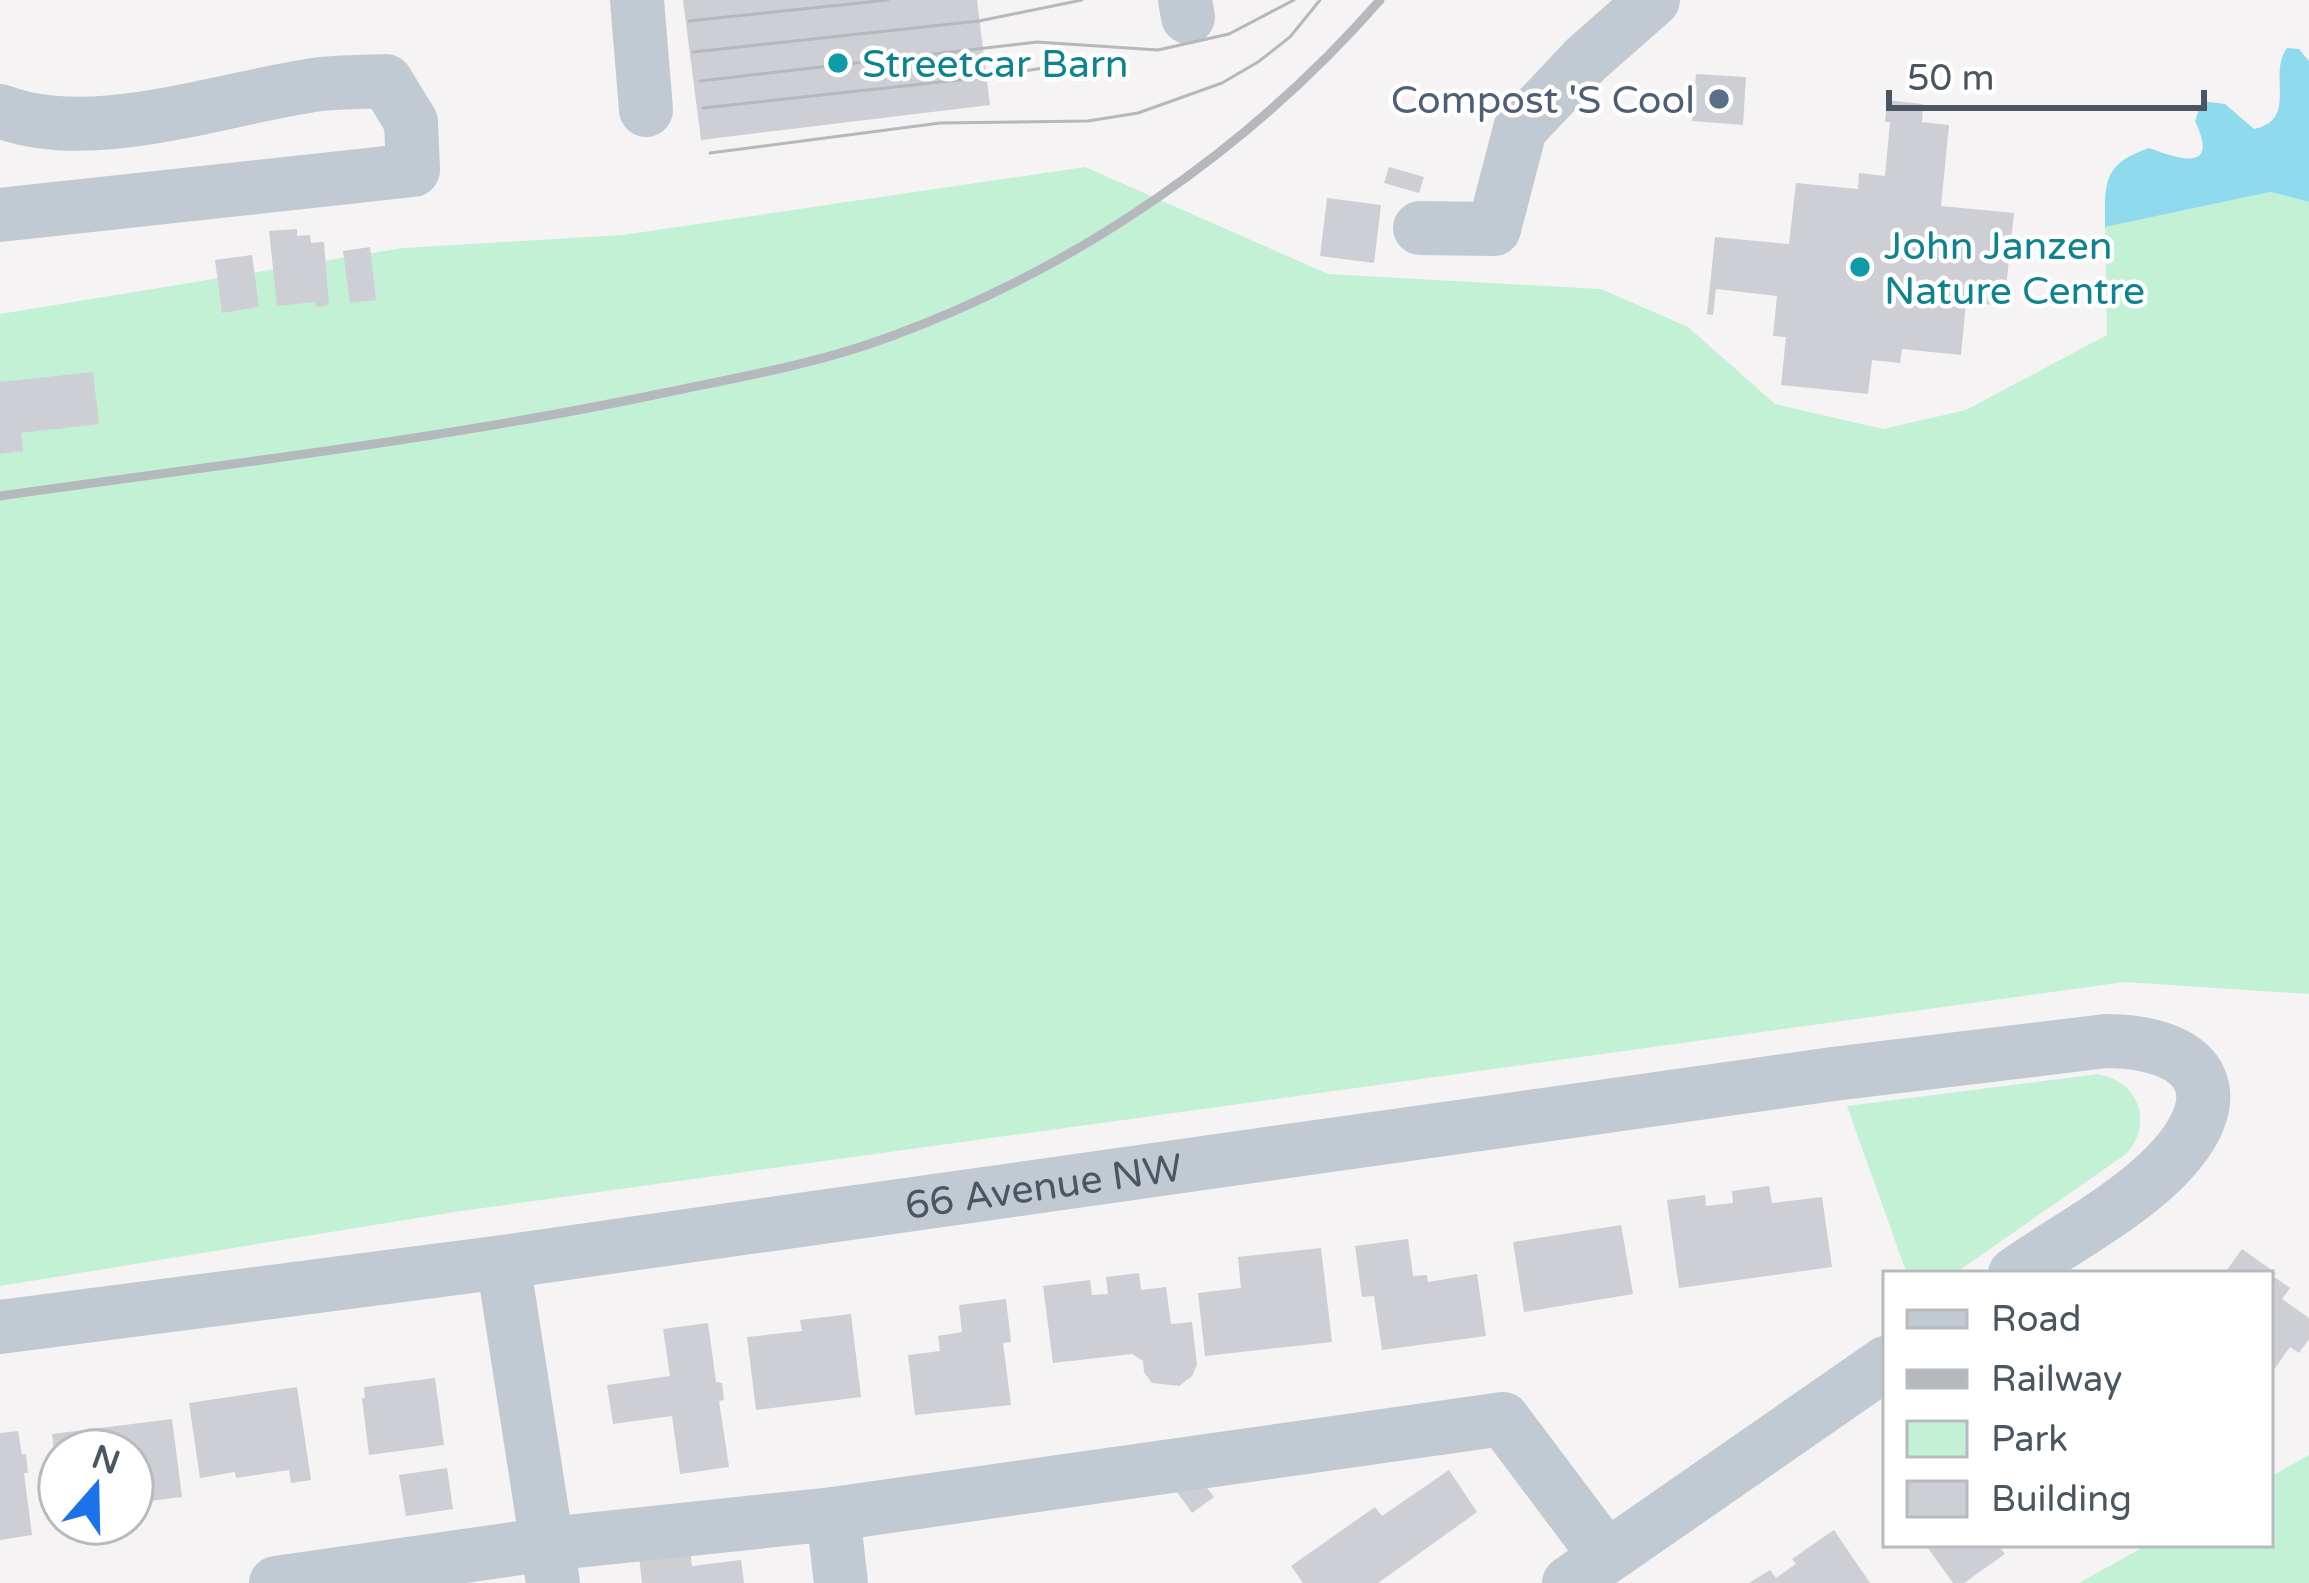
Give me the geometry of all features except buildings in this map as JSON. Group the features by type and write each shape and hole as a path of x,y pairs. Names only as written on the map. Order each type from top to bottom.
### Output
{"street":[{"path":"637,0 646,110"},
{"path":"1420,229 1494,229 1520,129 1586,59 1653,0"},
{"path":"0,111 27,122 91,125 323,84 386,81 411,122 413,170 0,215"},
{"name":"66 Avenue NW","path":"0,1327 503,1262 1833,1074 2086,1044 2127,1041 2169,1051 2196,1067 2204,1097 2187,1139 2158,1174 2019,1271"},
{"path":"503,1262 551,1564"},
{"path":"277,1583 551,1564 833,1514 1503,1419 1587,1570 1883,1365"},
{"path":"833,1514 841,1583"}],"green space":[{"path":"1085,167 1328,274 1601,289 1688,327 1775,404 1883,429 1966,410 2107,335 2105,227 2270,192 2309,202 2309,994 2125,982 454,1212 0,1286 0,314 403,248 623,235"},
{"path":"2098,1074 2124,1086 2138,1105 2140,1117 2135,1142 2126,1154 1958,1271 1906,1271 1847,1106"},
{"path":"2309,1455 2309,1583 2079,1583 2144,1547 2273,1547 2273,1475"}],"water":[{"path":"2287,48 2299,49 2309,61 2309,202 2270,192 2105,227 2109,177 2122,161 2149,148 2183,158 2199,155 2203,149 2195,121 2202,101 2225,104 2254,129 2268,124 2279,106 2280,71"}],"tram line":[{"path":"689,21 888,0"},
{"path":"693,52 979,21 1082,0"},
{"path":"700,81 1037,42 1158,50 1229,34 1294,0"},
{"path":"710,153 940,123 1088,121 1138,113 1222,83 1258,62 1290,37 1320,0"},
{"path":"703,108 986,77 1114,57"}],"railway":[{"path":"0,496 328,451 573,411 774,370 892,336 1028,276 1157,198 1275,106 1380,0"}],"place":[{"name":"Streetcar Barn","path":"838,63"},
{"name":"Compost 'S Cool","path":"1719,99"},
{"name":"John Janzen Nature Centre","path":"1860,267"}]}
